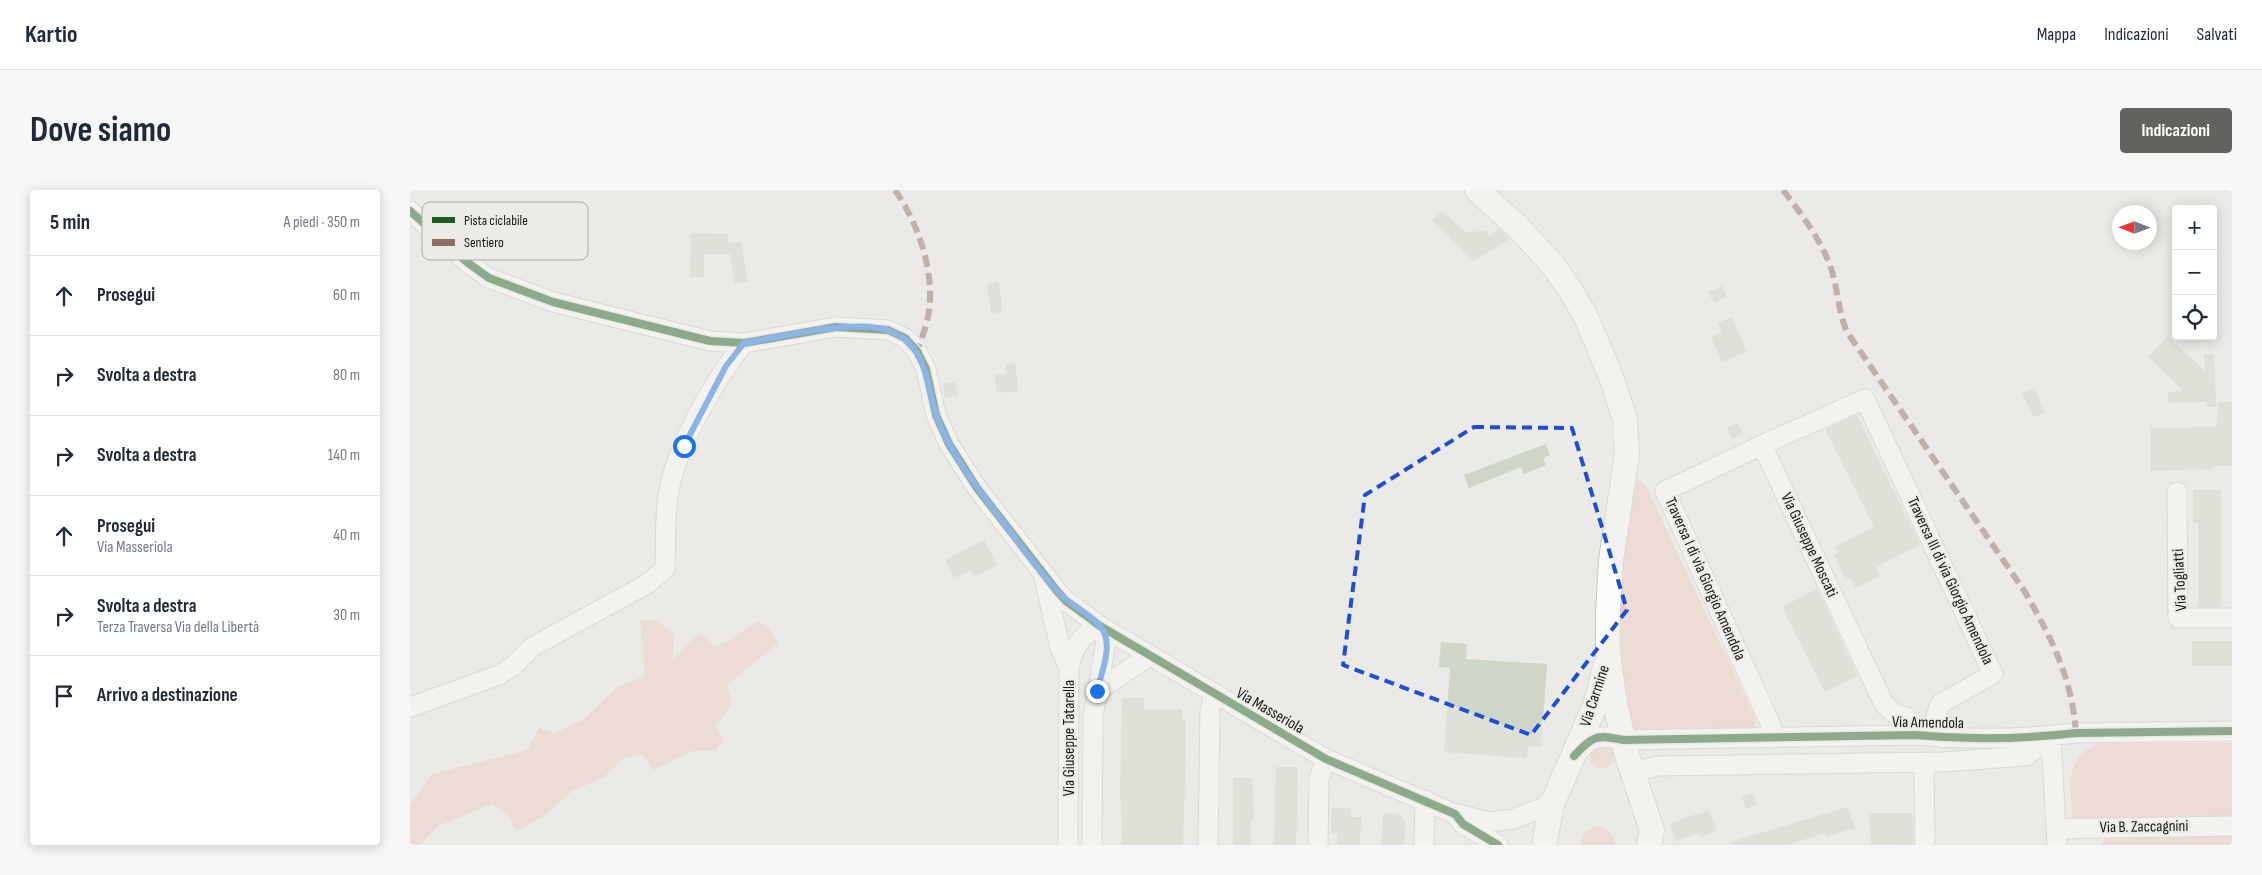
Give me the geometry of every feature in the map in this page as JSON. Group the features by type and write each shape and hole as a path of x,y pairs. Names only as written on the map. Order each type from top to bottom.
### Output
{"main road":[{"path":"1477,190 1517,226 1552,264 1569,288 1586,315 1619,398 1625,420 1627,455 1612,560 1608,612 1608,653"},
{"name":"Via Carmine","path":"1608,653 1624,740 1653,840"},
{"name":"Via Carmine","path":"1544,845 1552,804 1596,703 1608,653"}],"street":[{"name":"Via Masseriola","path":"410,211 422,222"},
{"name":"Via Masseriola","path":"465,260 489,278 553,302 710,341 744,343 836,327 888,330 905,338 917,351 926,369 936,415 949,444 977,488 1066,601 1100,626 1149,656 1326,759 1454,814 1463,824 1493,844"},
{"path":"410,707 499,676 532,648 647,584 665,568 671,482 684,446 705,404 726,366 744,343"},
{"name":"Traversa III di via Giorgio Amendola","path":"1762,445 1865,399 1993,674 1940,704 1935,720 1943,738"},
{"name":"Via Giuseppe Moscati","path":"1762,445 1884,704 1895,714 1906,718 1915,735"},
{"name":"Traversa I di via Giorgio Amendola","path":"1762,445 1665,491 1771,725 1772,738"},
{"name":"Via Togliatti","path":"2178,492 2178,618 2232,618"},
{"name":"Via Giuseppe Tatarella","path":"1043,574 1060,647 1069,668 1068,845"},
{"path":"1069,668 1072,652 1079,639 1100,626 1104,634 1106,648 1095,698 1092,845"},
{"path":"1069,703 1095,698 1149,656"},
{"path":"1208,845 1210,710 1214,695"},
{"name":"Via Amendola","path":"1574,756 1588,741 1603,735 1624,740 1915,735 1943,738 2051,736 2076,733 2232,731"},
{"path":"1632,772 1657,766 1924,762 2026,756 2051,736"},
{"path":"2051,736 2057,837"},
{"path":"1318,845 1319,778 1326,759"},
{"path":"1924,762 1925,845"},
{"path":"1424,845 1425,800"},
{"path":"1454,814 1489,822 1513,819 1552,804"},
{"name":"Via B. Zaccagnini","path":"2057,837 2232,826"}],"highlighted area":[{"path":"1474,427 1572,428 1627,610 1531,735 1343,665 1365,495"}],"shaded area":[{"path":"1639,480 1646,486 1755,717 1755,729 1636,731 1626,714 1620,652 1620,571 1633,481"},
{"path":"640,620 657,620 673,634 673,660 700,633 714,647 733,639 757,621 769,627 778,643 727,685 732,704 715,727 724,739 715,751 692,751 654,770 642,754 624,758 604,777 572,791 543,817 516,831 509,816 492,804 438,826 420,845 410,845 410,804 432,774 527,750 539,728 554,733 584,719 617,687 645,676"},
{"path":"2099,743 2232,743 2232,819 2074,819 2072,816 2072,773 2080,757 2088,749"},
{"path":"1602,744 1610,748 1614,756 1610,764 1602,768 1594,764 1590,756 1594,748"},
{"path":"1595,826 1609,831 1615,845 1580,845 1585,832"},
{"path":"2232,834 2232,845 2101,845 2107,837"}],"building":[{"path":"1442,211 1467,233 1485,230 1490,237 1498,228 1510,239 1474,261 1432,221"},
{"path":"691,233 728,234 728,243 741,242 748,282 735,284 730,254 704,254 704,277 690,277"},
{"path":"999,282 1002,312 991,313 987,284"},
{"path":"1722,286 1727,296 1714,303 1708,292"},
{"path":"1732,317 1747,352 1722,362 1711,337 1722,332 1718,323"},
{"path":"2168,336 2205,371 2204,354 2214,354 2216,407 2206,407 2206,402 2168,403 2168,392 2184,391 2148,357"},
{"path":"1015,363 1018,391 997,393 995,375 1006,374 1006,364"},
{"path":"955,382 958,395 945,398 943,384"},
{"path":"2034,388 2045,413 2033,417 2022,393"},
{"path":"2218,402 2232,402 2232,466 2213,466 2213,469 2151,471 2151,428 2217,427"},
{"path":"1857,415 1920,545 1876,567 1880,576 1855,588 1851,578 1846,580 1834,555 1838,553 1835,547 1874,527 1825,429"},
{"path":"1737,422 1743,434 1732,439 1727,427"},
{"path":"1546,444 1550,455 1543,458 1546,465 1524,474 1521,467 1469,488 1464,475"},
{"path":"2193,490 2221,490 2221,607 2198,607 2198,523 2193,523"},
{"path":"984,540 997,565 974,577 971,570 954,578 945,560"},
{"path":"1817,589 1858,676 1825,692 1782,607"},
{"path":"2192,641 2232,641 2232,666 2192,666"},
{"path":"1441,642 1467,644 1466,659 1547,664 1541,747 1528,746 1527,758 1444,752 1450,668 1439,667"},
{"path":"1122,698 1144,698 1144,710 1182,709 1182,720 1186,720 1183,845 1122,845 1120,798"},
{"path":"1276,767 1298,767 1296,845 1274,845"},
{"path":"1233,778 1252,778 1254,819 1251,819 1251,845 1233,845"},
{"path":"1753,793 1757,805 1746,809 1742,797"},
{"path":"1848,807 1855,828 1826,837 1825,833 1787,845 1731,845 1730,842"},
{"path":"1332,808 1351,808 1351,817 1361,817 1360,845 1337,845 1337,833 1331,833"},
{"path":"1709,810 1717,831 1700,837 1699,833 1676,841 1670,823"},
{"path":"1384,812 1402,815 1405,824 1404,845 1381,845"},
{"path":"1869,813 1913,813 1914,845 1871,844"}],"marked path":[{"path":"895,190 916,228 925,256 930,284 929,312 917,351"},
{"path":"1783,190 1810,227 1827,257 1847,332 2035,609 2052,643 2065,677 2074,713 2076,733"}],"cycle path":[{"path":"410,211 422,222"},
{"path":"465,260 489,278 553,302 710,341 744,343 836,327 888,330 905,338 917,351 926,369 936,415 949,444 977,488 1066,601 1100,626 1326,759 1455,814 1463,824 1498,845"},
{"path":"1574,756 1586,744 1595,738 1601,737 1623,740 1915,735 1955,738 1996,738 2076,733 2232,731"}],"route":[{"path":"684,446 726,366 744,343 836,327 888,330 905,338 917,351 926,369 936,415 949,444 977,488 1057,591 1066,601 1100,626 1106,642 1106,654 1097,691"}]}
